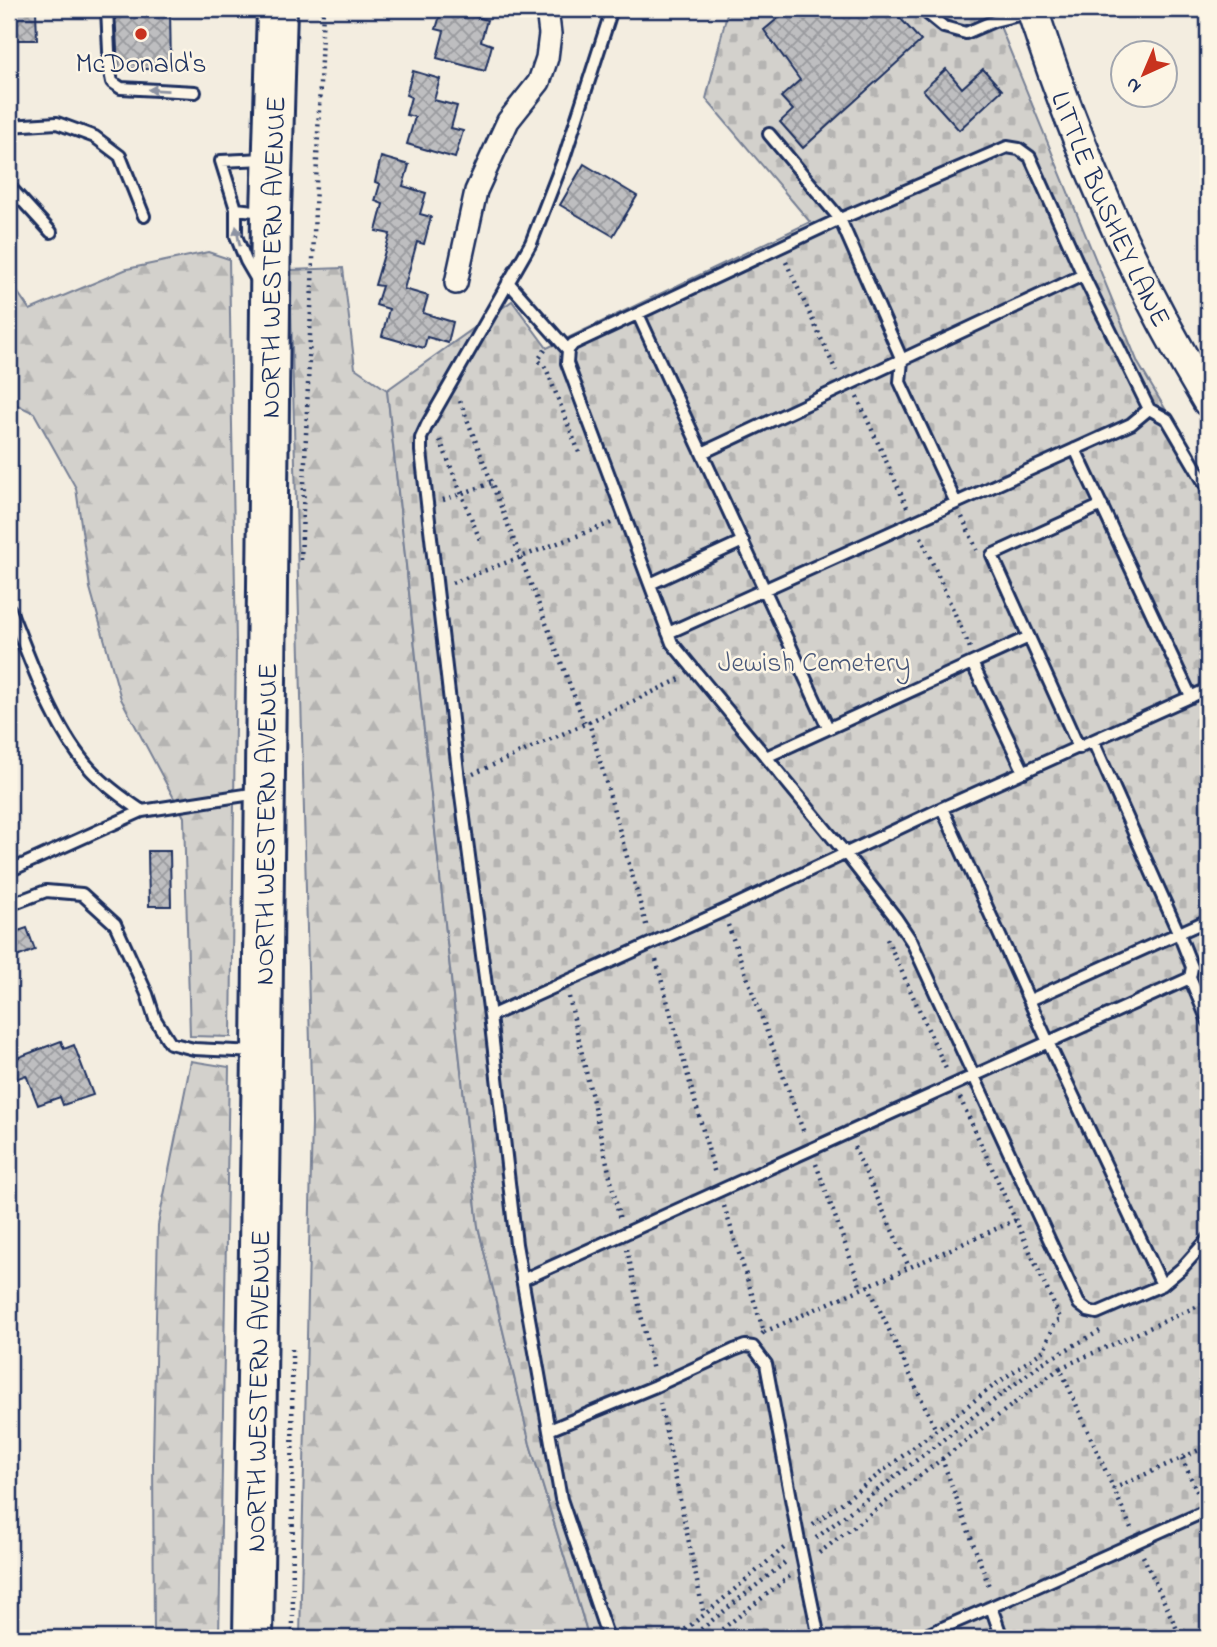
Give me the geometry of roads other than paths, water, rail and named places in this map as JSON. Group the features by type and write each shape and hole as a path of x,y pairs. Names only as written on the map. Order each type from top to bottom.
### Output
{"highway":[{"name":"NORTH WESTERN AVENUE","path":"253,1638 270,304 253,211 272,159 277,9"}],"street":[{"path":"456,283 476,191 508,121 539,82 547,58 550,34 547,9"},
{"name":"LITTLE BUSHEY LANE","path":"1033,10 1079,141 1114,221 1149,297 1208,401"}],"lane":[{"path":"107,9 112,82 121,88 195,92"},
{"path":"608,1638 561,1499 516,1244 459,780 421,438 531,243 559,170 612,9"},
{"path":"922,9 944,27 966,33 994,21 1033,10"},
{"path":"9,125 57,123 95,137 120,156 144,216"},
{"path":"769,134 840,219 902,360 900,382 956,503"},
{"path":"1208,489 1167,419 1149,409 1083,275 1030,157 1019,149 1007,147 840,219 573,344 568,350 567,363 672,643 846,854 912,942 1079,1304 1088,1311 1097,1313 1162,1285 1182,1268 1208,1239"},
{"path":"253,211 221,161 272,159"},
{"path":"9,186 51,232"},
{"path":"702,453 1083,275"},
{"path":"508,282 568,350"},
{"path":"638,314 828,728"},
{"path":"668,633 1131,424 1149,409"},
{"path":"1075,449 1191,697"},
{"path":"1079,747 992,555 1102,505"},
{"path":"650,584 743,541"},
{"path":"9,610 66,738 91,770 142,811"},
{"path":"766,757 1029,637"},
{"path":"972,663 1024,772"},
{"path":"490,1016 1208,689"},
{"path":"1093,741 1179,934 1192,967 1190,978 1208,1021"},
{"path":"9,871 142,811 264,792"},
{"path":"942,808 1162,1285"},
{"path":"9,905 46,891 82,894 115,924 147,993 155,1019 170,1043 194,1049 262,1053"},
{"path":"1030,1000 1208,920"},
{"path":"522,1280 1190,978"},
{"path":"549,1430 734,1350 745,1346 754,1347 766,1364 819,1638"},
{"path":"919,1638 1207,1511"},
{"path":"991,1607 1002,1638"}],"place":[{"name":"McDonald's","path":"141,34"}],"park label":[{"name":"Jewish Cemetery","path":"814,661"}]}
